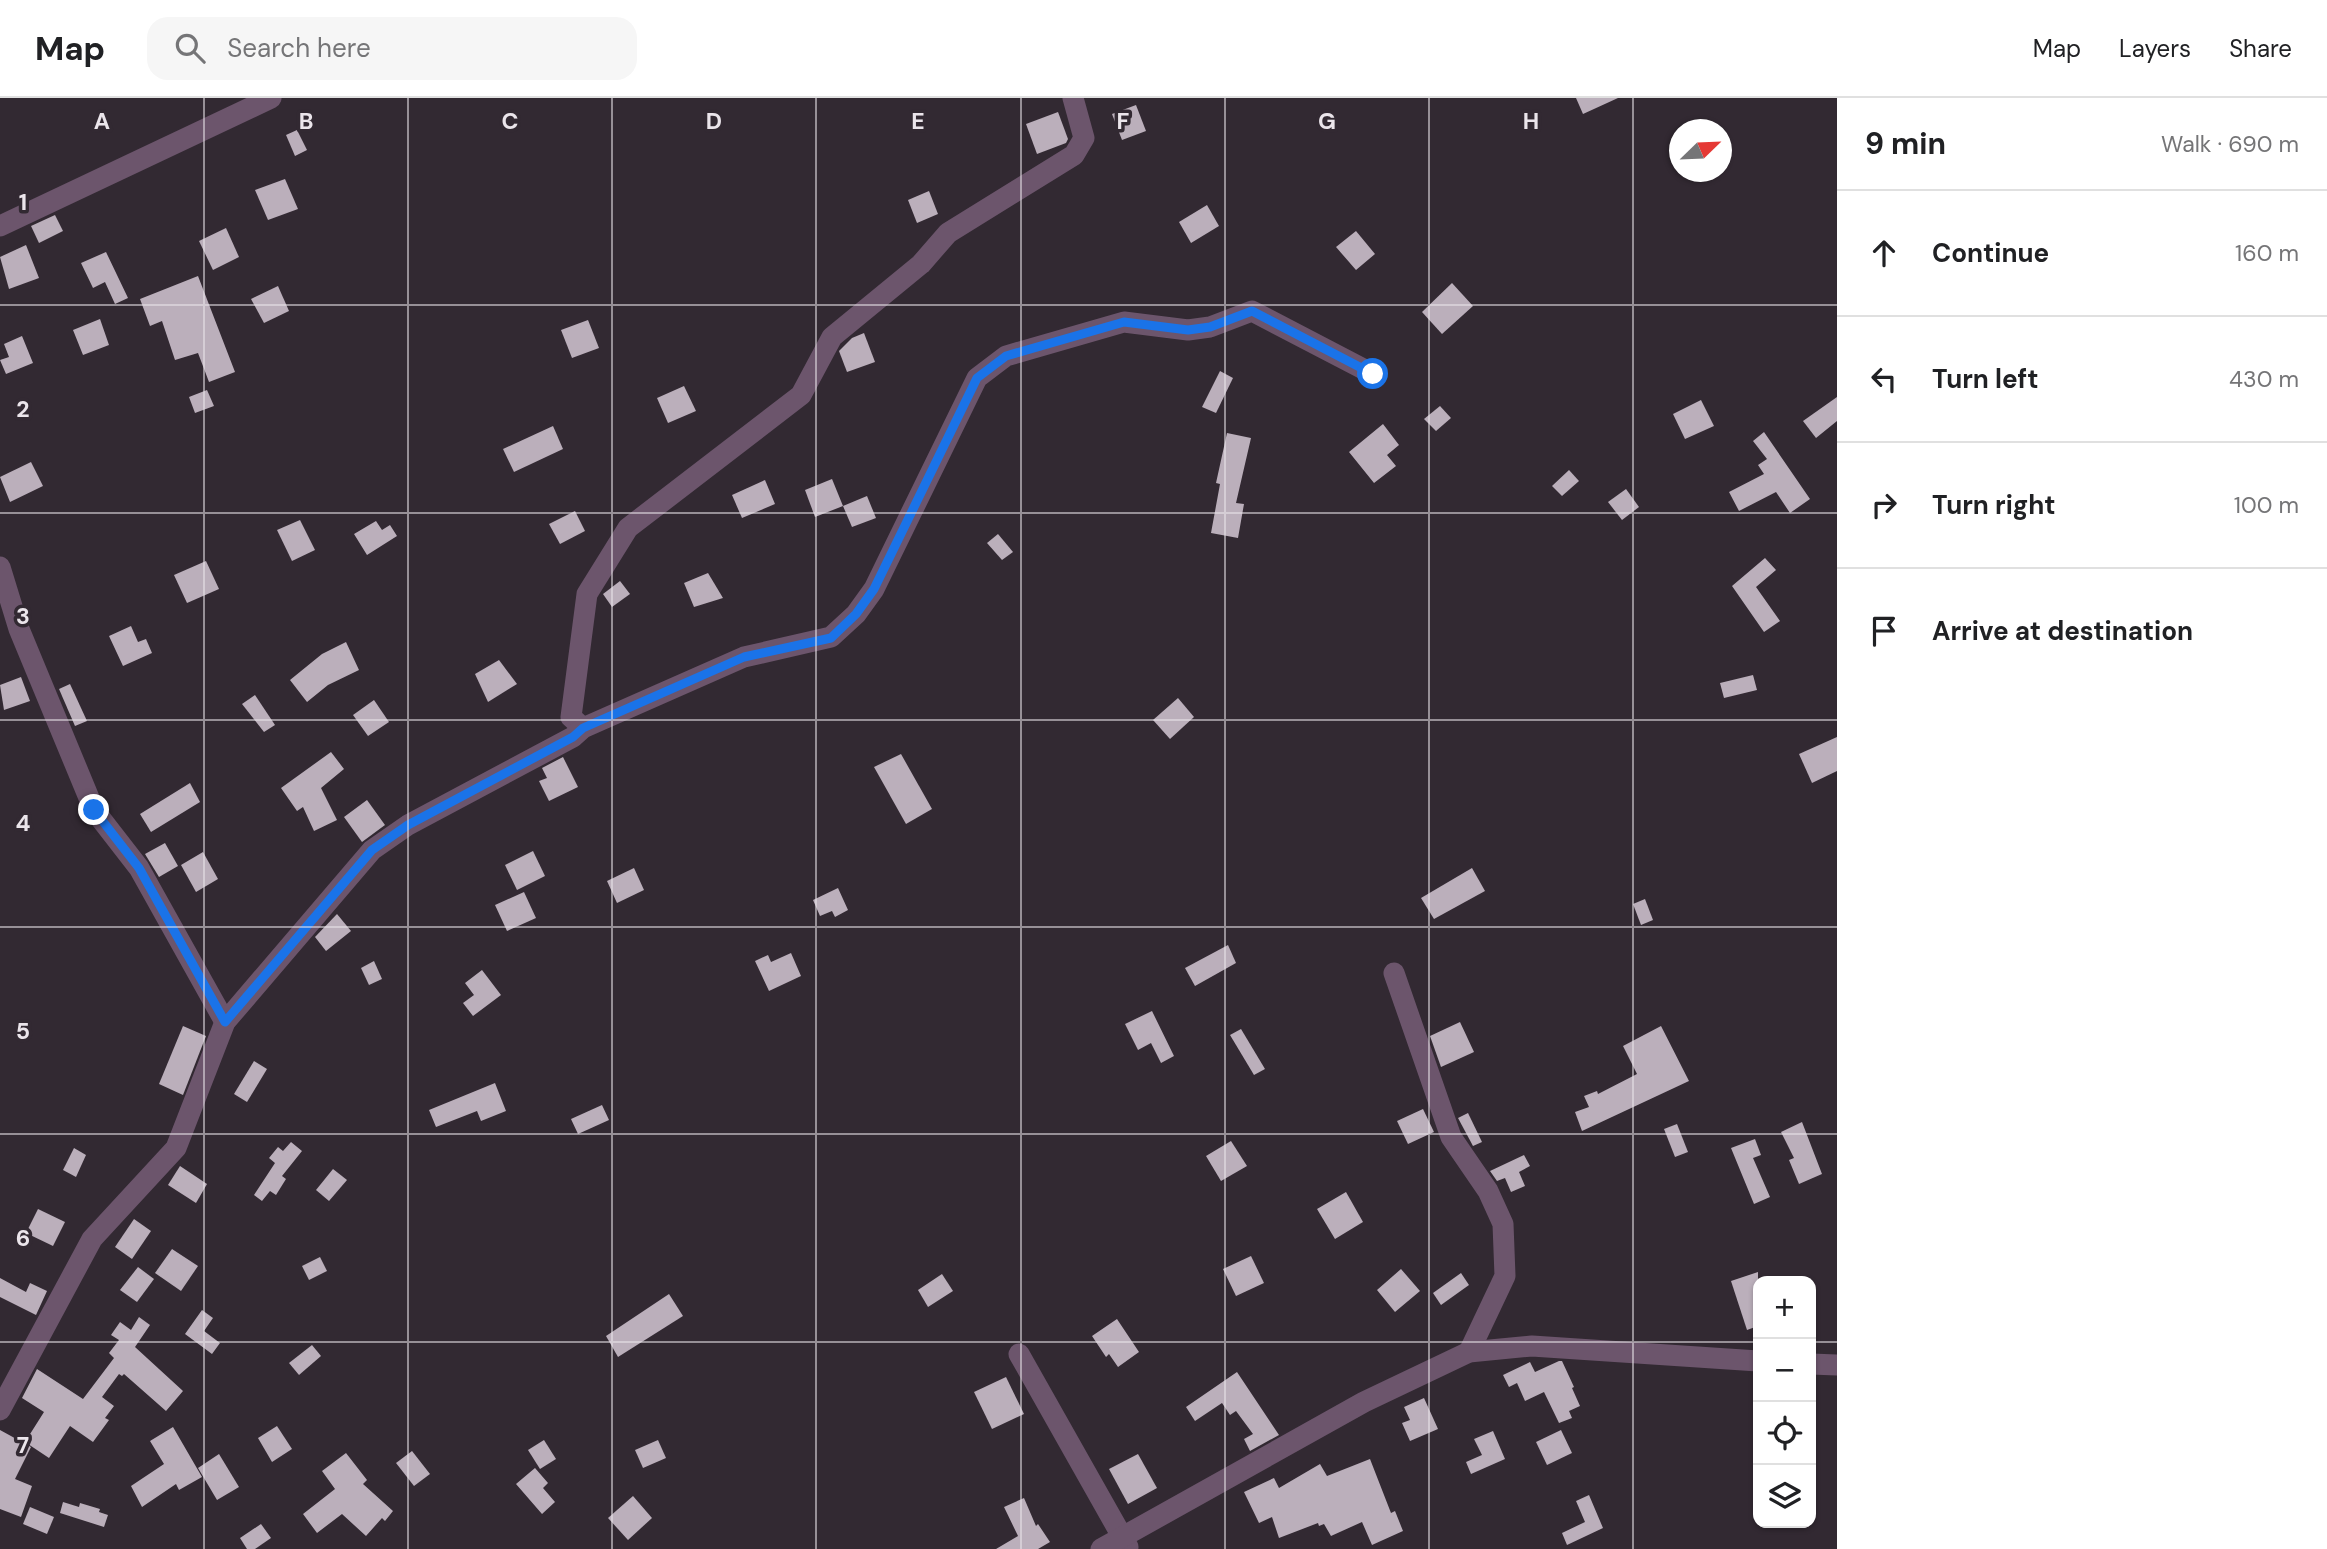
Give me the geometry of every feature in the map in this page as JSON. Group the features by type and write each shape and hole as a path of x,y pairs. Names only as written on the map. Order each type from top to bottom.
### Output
{"street":[{"path":"0,226 271,98"},
{"path":"583,728 570,717 587,594 628,528 801,395 832,337 921,264 948,233 1074,155 1084,138 1073,98"},
{"path":"0,1410 92,1239 176,1148 225,1022 372,850 408,825 573,737 583,728 744,657 831,638 856,614 874,589 977,378 1006,356 1124,322 1188,330 1210,327 1252,311 1373,374"},
{"path":"0,567 19,629 94,810 139,868 225,1022"},
{"path":"1394,973 1451,1137 1488,1192 1503,1224 1505,1276 1469,1352"},
{"path":"1101,1549 1125,1543 1364,1402 1469,1352 1532,1346 1753,1361"},
{"path":"1018,1354 1125,1543"},
{"path":"1816,1364 1837,1366"}],"building":[{"path":"1576,98 1618,98 1583,114"},
{"path":"1136,105 1146,131 1122,140 1112,114"},
{"path":"1058,112 1068,139 1066,143 1037,154 1026,124"},
{"path":"297,130 307,150 295,156 286,135"},
{"path":"285,179 298,209 268,220 255,190"},
{"path":"929,191 938,214 917,223 908,200"},
{"path":"1207,205 1219,226 1191,243 1179,222"},
{"path":"55,215 63,231 39,243 31,226"},
{"path":"226,228 239,257 213,270 199,241"},
{"path":"1356,231 1375,254 1356,270 1336,247"},
{"path":"26,245 39,278 9,289 0,257"},
{"path":"106,252 128,298 115,304 105,282 93,288 81,263"},
{"path":"198,276 235,372 209,382 198,353 175,360 162,321 150,326 140,299"},
{"path":"1452,283 1473,306 1442,334 1422,312"},
{"path":"278,286 289,311 264,323 251,299"},
{"path":"100,319 109,345 83,355 73,330"},
{"path":"588,320 599,348 572,358 561,330"},
{"path":"864,333 875,362 847,372 839,351 852,338"},
{"path":"22,336 33,363 6,374 0,360 9,357 4,344"},
{"path":"1220,371 1233,378 1216,413 1202,407"},
{"path":"684,386 696,411 668,423 657,398"},
{"path":"207,390 214,406 195,413 189,397"},
{"path":"1837,397 1837,421 1816,438 1803,421"},
{"path":"1701,400 1714,426 1685,439 1673,414"},
{"path":"1440,406 1451,418 1436,431 1424,419"},
{"path":"1383,424 1399,445 1387,455 1396,466 1374,483 1349,452"},
{"path":"553,426 563,449 514,472 503,449"},
{"path":"1764,432 1810,499 1790,513 1776,492 1739,511 1729,492 1764,474 1758,465 1767,459 1753,441"},
{"path":"1227,433 1251,438 1236,503 1244,504 1238,538 1211,533 1220,484 1216,483"},
{"path":"31,462 43,486 10,502 0,477"},
{"path":"1569,470 1579,481 1562,496 1552,486"},
{"path":"832,479 843,506 815,517 805,490"},
{"path":"765,480 775,504 742,518 732,495"},
{"path":"1626,489 1639,507 1622,520 1608,502"},
{"path":"867,496 876,518 852,527 843,506"},
{"path":"575,511 585,531 560,544 549,524"},
{"path":"300,520 315,550 292,561 277,530"},
{"path":"376,521 382,530 390,525 397,536 367,555 354,534"},
{"path":"998,534 1013,552 1002,560 987,543"},
{"path":"1765,558 1776,570 1756,587 1780,621 1764,632 1732,586"},
{"path":"206,561 219,589 187,603 174,575"},
{"path":"708,573 723,598 694,607 684,583"},
{"path":"620,581 630,594 612,607 603,594"},
{"path":"131,626 138,642 146,639 152,653 123,666 109,636"},
{"path":"346,642 359,670 328,685 307,702 290,680 322,654"},
{"path":"499,660 517,684 488,702 475,674"},
{"path":"1753,675 1757,690 1724,698 1720,683"},
{"path":"21,677 30,701 4,710 0,685"},
{"path":"70,684 87,721 75,726 59,689"},
{"path":"255,695 275,725 264,732 242,704"},
{"path":"1178,698 1194,717 1170,739 1153,720"},
{"path":"374,700 389,722 368,736 353,715"},
{"path":"1837,737 1837,771 1812,783 1799,754"},
{"path":"331,752 344,769 321,788 337,820 314,831 303,807 297,811 281,788"},
{"path":"901,754 932,809 906,824 874,767"},
{"path":"563,757 578,787 549,801 539,781 547,778 542,768"},
{"path":"190,783 200,802 151,832 140,814"},
{"path":"367,800 385,825 362,842 344,817"},
{"path":"165,843 178,866 159,877 145,854"},
{"path":"533,851 545,876 517,890 505,865"},
{"path":"203,852 218,879 196,892 181,865"},
{"path":"634,868 644,890 617,903 607,881"},
{"path":"1472,868 1485,891 1434,919 1421,898"},
{"path":"838,888 848,910 835,917 832,911 820,916 813,900"},
{"path":"524,892 536,918 507,931 495,905"},
{"path":"1645,899 1653,920 1641,925 1633,904"},
{"path":"337,914 351,931 326,951 315,937"},
{"path":"1228,945 1236,963 1195,986 1185,968"},
{"path":"791,953 801,976 769,991 755,961 768,955 771,962"},
{"path":"374,961 382,979 369,985 361,968"},
{"path":"482,970 501,995 473,1016 463,1003 474,995 465,983"},
{"path":"1152,1011 1174,1056 1161,1063 1151,1043 1138,1050 1125,1024"},
{"path":"1460,1022 1474,1052 1441,1067 1430,1036"},
{"path":"183,1026 206,1036 183,1095 159,1084"},
{"path":"1661,1026 1689,1081 1582,1131 1575,1112 1589,1107 1584,1096 1597,1091 1598,1094 1637,1074 1623,1046"},
{"path":"1241,1029 1265,1069 1254,1075 1230,1035"},
{"path":"254,1061 267,1069 247,1102 234,1094"},
{"path":"495,1083 506,1111 481,1121 477,1111 436,1127 429,1110"},
{"path":"602,1105 609,1120 578,1134 571,1119"},
{"path":"1423,1109 1434,1132 1408,1144 1397,1121"},
{"path":"1468,1113 1482,1142 1473,1146 1458,1118"},
{"path":"1802,1122 1822,1174 1799,1184 1789,1160 1794,1158 1781,1132"},
{"path":"1677,1124 1688,1152 1675,1157 1664,1129"},
{"path":"1755,1139 1761,1155 1753,1158 1770,1197 1754,1204 1731,1148"},
{"path":"1231,1141 1247,1166 1221,1181 1206,1156"},
{"path":"291,1142 302,1151 282,1176 286,1179 276,1195 270,1191 262,1201 254,1195 275,1163 269,1158 278,1147 283,1151"},
{"path":"74,1148 86,1155 76,1177 63,1170"},
{"path":"1524,1155 1530,1166 1519,1172 1525,1186 1511,1192 1505,1178 1497,1181 1490,1171"},
{"path":"180,1166 207,1184 196,1203 168,1185"},
{"path":"333,1169 347,1180 329,1201 316,1190"},
{"path":"1346,1192 1363,1222 1335,1239 1317,1209"},
{"path":"38,1209 65,1222 53,1246 26,1233"},
{"path":"134,1219 151,1231 132,1259 115,1247"},
{"path":"172,1249 198,1266 181,1291 155,1273"},
{"path":"1251,1256 1264,1283 1236,1296 1223,1269"},
{"path":"320,1257 327,1271 309,1280 302,1266"},
{"path":"138,1267 154,1279 137,1302 120,1290"},
{"path":"1401,1269 1420,1291 1395,1312 1377,1290"},
{"path":"1758,1272 1758,1276 1753,1276 1753,1328 1747,1330 1731,1281"},
{"path":"1461,1273 1469,1285 1441,1305 1433,1293"},
{"path":"942,1274 953,1291 928,1307 918,1290"},
{"path":"0,1278 26,1292 30,1283 47,1291 36,1315 0,1297"},
{"path":"669,1294 683,1316 618,1357 606,1336"},
{"path":"202,1310 213,1318 204,1331 220,1343 212,1354 185,1334"},
{"path":"139,1317 150,1325 135,1347 183,1391 166,1411 124,1374 119,1374 102,1397 114,1406 105,1418 109,1420 93,1442 70,1426 49,1458 25,1442 44,1412 22,1398 37,1369 83,1399 114,1358 109,1353 119,1340 111,1335 120,1322 131,1330"},
{"path":"1117,1319 1139,1352 1118,1367 1109,1354 1106,1357 1092,1336"},
{"path":"312,1345 321,1356 299,1375 289,1363"},
{"path":"1562,1361 1580,1406 1569,1411 1572,1418 1559,1423 1544,1392 1525,1401 1517,1383 1509,1387 1503,1375 1530,1362 1535,1372"},
{"path":"1237,1372 1279,1435 1250,1451 1244,1439 1253,1434 1236,1411 1230,1415 1222,1403 1195,1421 1186,1407"},
{"path":"1006,1377 1024,1414 992,1429 974,1392"},
{"path":"1424,1398 1438,1429 1410,1441 1402,1423 1410,1420 1404,1407"},
{"path":"277,1426 292,1449 272,1462 258,1438"},
{"path":"173,1427 202,1477 179,1490 176,1484 142,1507 131,1486 164,1464 150,1441"},
{"path":"0,1430 31,1447 15,1479 32,1486 21,1517 0,1509"},
{"path":"1561,1430 1572,1453 1547,1465 1536,1442"},
{"path":"1493,1431 1505,1459 1471,1474 1466,1462 1482,1455 1474,1439"},
{"path":"544,1440 556,1459 540,1469 528,1450"},
{"path":"658,1440 666,1458 643,1468 635,1450"},
{"path":"412,1451 430,1474 414,1486 396,1463"},
{"path":"346,1453 367,1480 363,1484 393,1511 385,1521 382,1518 366,1536 342,1514 317,1533 303,1514 335,1489 322,1471"},
{"path":"219,1454 239,1487 217,1500 198,1468"},
{"path":"1138,1454 1157,1488 1128,1504 1109,1469"},
{"path":"1370,1459 1391,1513 1395,1511 1403,1531 1372,1545 1362,1522 1331,1536 1324,1524 1319,1526 1318,1523 1279,1538 1272,1517 1259,1523 1244,1492 1274,1478 1279,1488 1320,1464 1327,1476"},
{"path":"535,1468 548,1483 543,1488 555,1502 542,1514 516,1484"},
{"path":"1589,1495 1603,1528 1567,1545 1562,1533 1585,1522 1576,1501"},
{"path":"633,1496 652,1518 628,1540 608,1518"},
{"path":"1024,1498 1036,1526 1038,1524 1050,1542 1038,1549 996,1549 1018,1536 1004,1507"},
{"path":"63,1502 79,1507 80,1503 100,1509 99,1512 108,1515 104,1527 60,1513"},
{"path":"30,1507 54,1517 47,1534 23,1524"},
{"path":"261,1524 271,1538 255,1549 247,1549 240,1538"}],"route":[{"path":"94,810 139,868 225,1022 372,850 408,825 573,737 583,728 744,657 831,638 856,614 874,589 977,378 1006,356 1124,322 1188,330 1210,327 1252,311 1373,374"}]}
